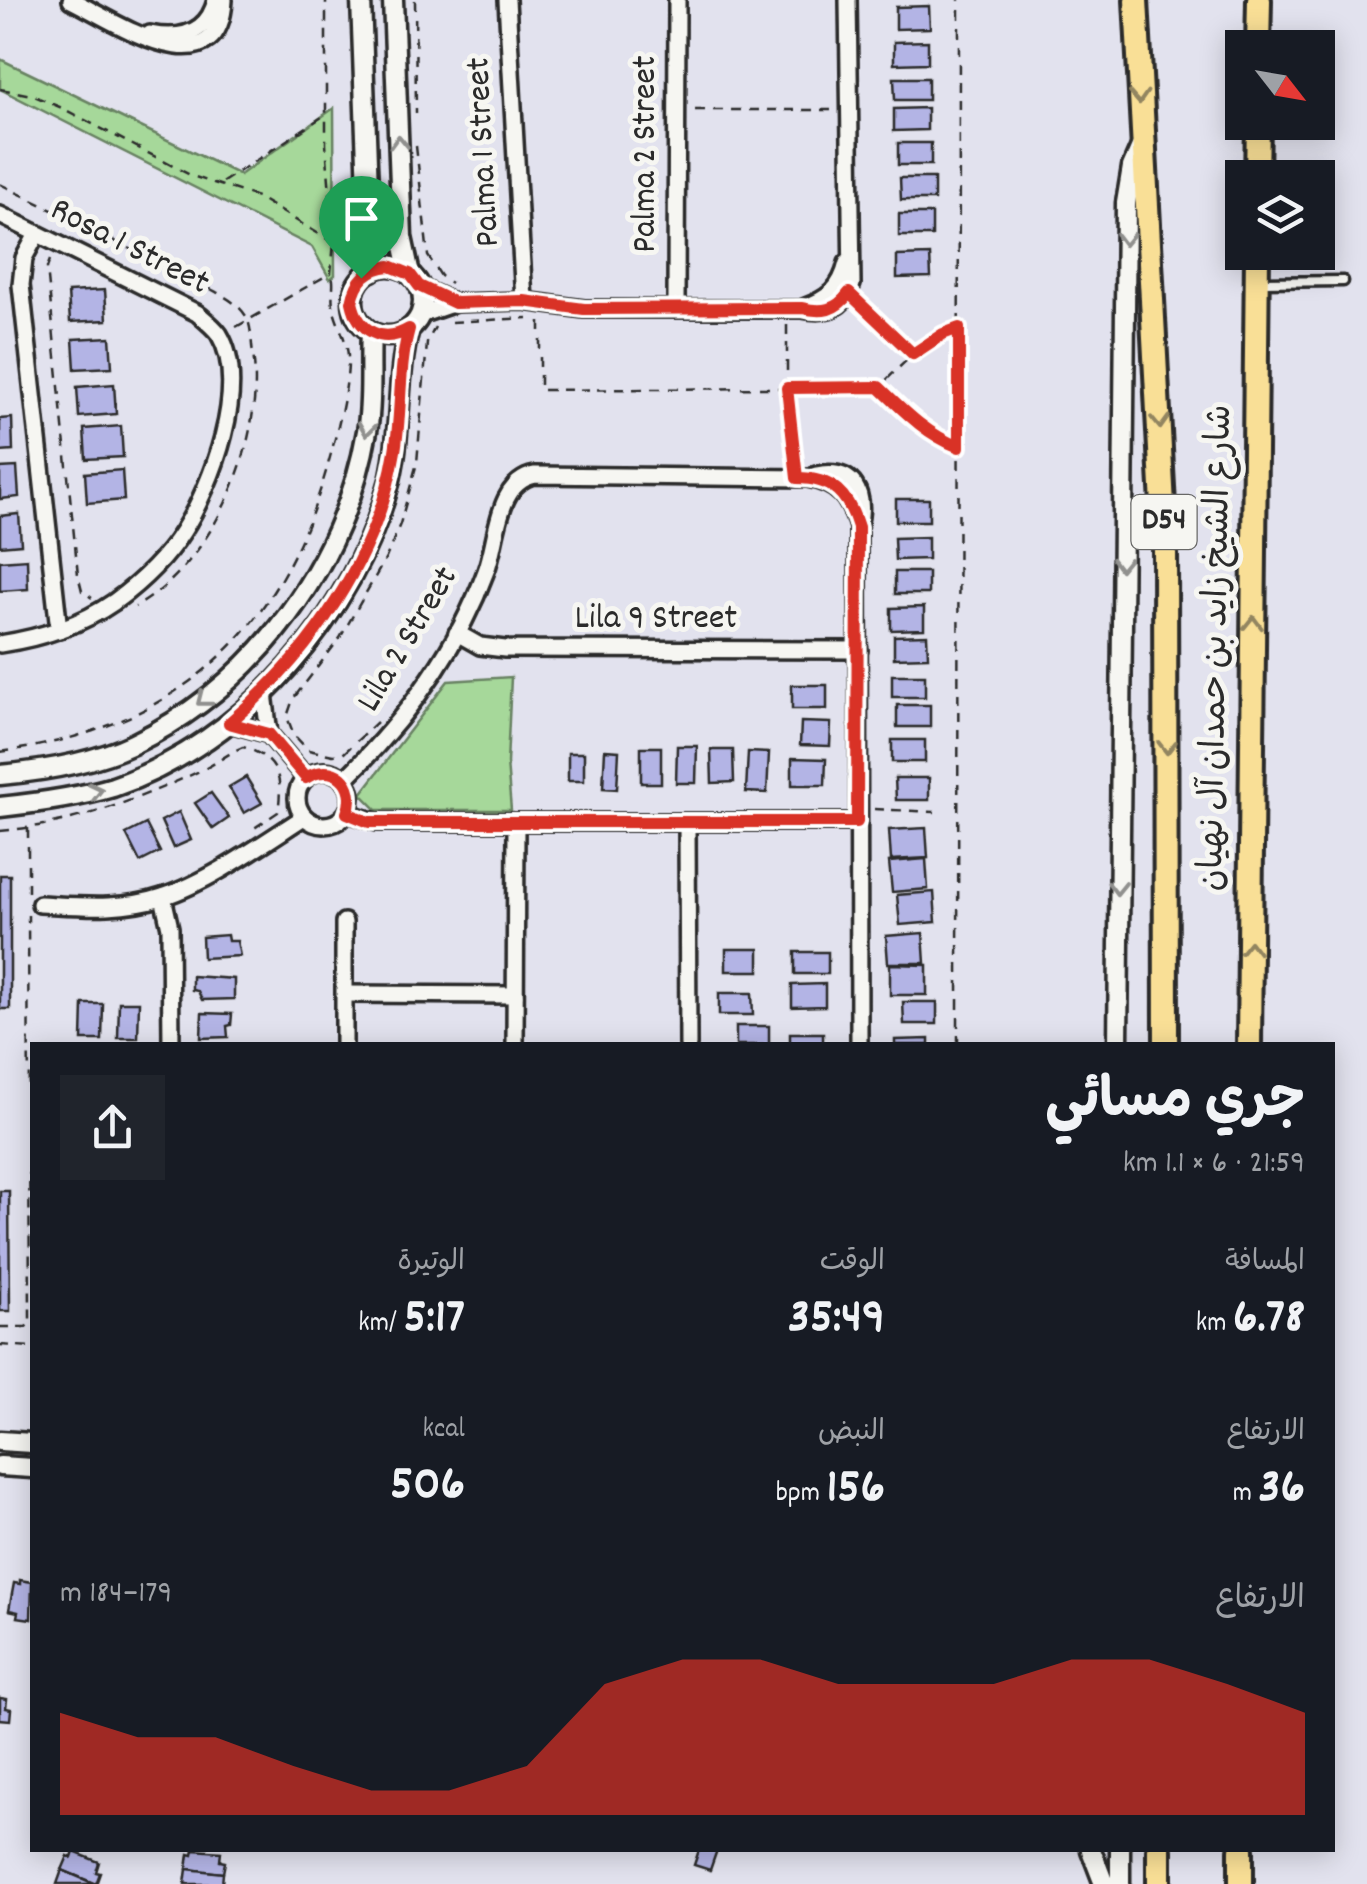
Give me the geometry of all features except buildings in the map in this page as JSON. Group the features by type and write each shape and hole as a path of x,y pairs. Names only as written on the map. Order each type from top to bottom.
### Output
{"main road":[{"name":"شارع الشيخ زايد بن حمدان آل نهيان","path":"1136,0 1165,543 1166,1042"},
{"path":"1258,30 1259,0"},
{"name":"شارع الشيخ زايد بن حمدان آل نهيان","path":"1249,1042 1257,270"},
{"path":"1158,1852 1158,1884"},
{"path":"1241,1884 1242,1852"}],"street":[{"path":"71,0 167,47 196,46 217,27 224,0"},
{"path":"136,31 178,37 193,32 205,23 216,0"},
{"path":"361,0 371,271"},
{"path":"0,807 112,787 182,754 264,694 349,583 372,534 396,448 402,354 422,296 404,247 393,0"},
{"name":"Palma 1 Street","path":"507,0 524,301"},
{"name":"Palma 2 Street","path":"676,308 677,0"},
{"path":"455,303 390,266 371,271 355,289 352,302 361,324 370,332 390,336 455,303 524,301 584,309 830,310 849,293 852,284 848,0"},
{"path":"1118,1042 1126,203 1132,166 1142,144"},
{"name":"Rosa 1 Street","path":"0,215 182,304 220,336 228,374 225,430 200,501 182,534 158,564 113,602 59,630 0,644"},
{"path":"36,234 24,258 21,285 59,630"},
{"path":"794,308 820,302 836,290 850,250"},
{"path":"0,776 57,766 130,746 202,703 264,645 306,590 344,521 368,428 370,332"},
{"name":"Lila 2 Street","path":"344,780 408,709 457,633 485,574 506,498 514,484 528,476 802,478 830,483 844,493 858,527 859,1042"},
{"name":"Lila 9 Street","path":"457,633 480,646 505,649 858,650"},
{"path":"264,694 269,734 306,778"},
{"path":"229,723 269,734"},
{"path":"321,771 338,774 344,780 351,796 347,813 340,820 321,826 304,817 296,802 306,778 321,771"},
{"path":"347,813 377,822 688,823 857,815"},
{"path":"40,904 97,907 164,897 304,817"},
{"path":"515,1042 516,822"},
{"path":"688,823 688,1042"},
{"path":"164,897 170,928 170,1042"},
{"path":"344,922 344,1042"},
{"path":"344,994 516,995"},
{"path":"0,1442 30,1443"},
{"path":"0,1466 30,1468"},
{"path":"1092,1852 1104,1884"},
{"path":"1120,1852 1120,1884"}],"lane":[{"path":"1257,282 1343,281"}],"path":[{"path":"0,752 92,732 171,696 228,650 270,598 287,573 314,514 333,445 348,354 332,302 334,243 326,114 326,0"},
{"path":"958,0 958,1042"},
{"path":"0,89 32,95 192,176 256,197 334,243 372,248"},
{"path":"677,110 848,110"},
{"path":"222,183 326,114"},
{"path":"0,184 210,288 237,305 248,320 258,381 246,455 230,496 178,577 126,612"},
{"path":"404,247 428,244"},
{"path":"53,258 47,261 47,268 78,575 82,591 92,597 90,614"},
{"path":"220,336 331,274"},
{"path":"849,293 913,354"},
{"path":"794,308 787,388 802,478"},
{"path":"442,320 540,318 540,390 879,387 913,354 959,328"},
{"path":"879,387 915,422 959,447"},
{"path":"0,831 66,822 118,805 207,768 244,747 263,757 280,774 278,812 250,830 253,838 270,828 275,835"},
{"path":"857,815 936,812"},
{"path":"0,1327 26,1327 30,1322 28,828"},
{"path":"0,1345 30,1347"}],"green space":[{"path":"0,59 240,175 334,108 335,275 330,279 312,247 0,89"},
{"path":"511,677 507,763 511,810 377,810 361,794 448,681"}],"route":[{"path":"390,266 410,274 419,286 455,303 524,301 584,309 802,308 822,312 837,307 849,293 913,354 959,328 959,447 915,422 879,387 787,388 797,478 821,480 844,493 858,527 857,822 369,822 347,813 349,787 338,774 321,771 306,778 269,734 229,723 264,694 349,583 372,534 389,482 396,448 402,354 409,329 380,336 361,324 352,302 361,278 390,266"}]}
